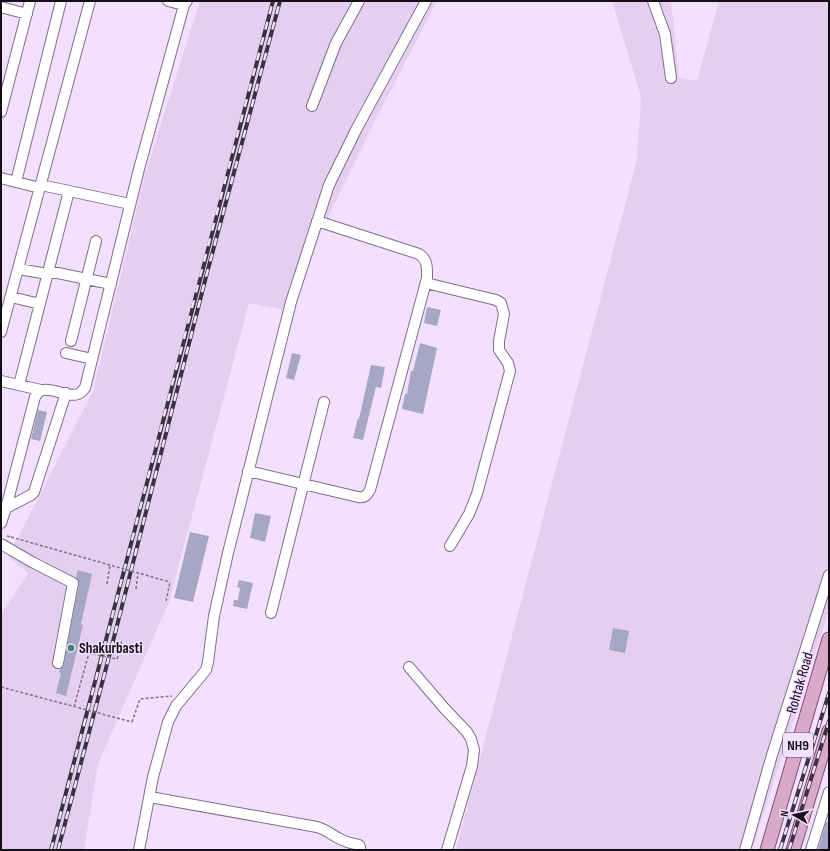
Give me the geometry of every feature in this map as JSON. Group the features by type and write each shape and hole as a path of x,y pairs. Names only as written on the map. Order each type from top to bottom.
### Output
{"main road":[{"name":"Rohtak Road","path":"767,850 829,639"},
{"name":"NH9","path":"793,850 829,731"}],"street":[{"path":"1,112 30,1"},
{"path":"16,182 61,1"},
{"path":"1,332 90,1"},
{"path":"1,381 41,390 78,394 85,388 130,204 186,3 168,1"},
{"path":"312,106 336,44 359,1"},
{"path":"139,850 153,777 168,722 176,706 206,670 214,616 248,471 291,302 329,185 350,142 426,1"},
{"path":"653,1 665,34 670,78"},
{"path":"1,6 27,14"},
{"path":"1,178 130,204"},
{"path":"18,385 69,191"},
{"path":"248,471 362,498 370,490 426,283 426,261 424,257 419,254 317,221"},
{"path":"71,341 96,241"},
{"path":"18,270 48,272 87,278 111,284"},
{"path":"426,283 496,300 502,303 504,314 499,341 499,350 508,362 510,371 476,494 469,514 450,546"},
{"path":"11,297 40,304"},
{"path":"66,353 92,360"},
{"path":"1,523 35,397 37,392 41,390"},
{"path":"6,508 34,492 66,393"},
{"path":"271,613 324,402"},
{"path":"1,544 73,583 58,663"},
{"path":"745,850 772,755 829,575"},
{"path":"410,667 445,709 467,732 474,750 472,766 447,850"},
{"path":"811,850 829,792"},
{"path":"150,797 318,827 331,832 338,838 359,846 360,850"}],"path":[{"path":"11,537 170,582 166,601"},
{"path":"107,584 110,565"},
{"path":"136,589 138,573"},
{"path":"74,707 89,653 116,659 122,640"},
{"path":"1,688 132,722 140,699 186,694"}],"shaded area":[{"path":"200,1 437,1 381,109 319,235 294,312 249,303 169,602 98,764 84,850 1,850 1,614 28,573 8,557 93,391 145,174"},
{"path":"612,1 671,1 679,78 697,81 719,1 829,1 829,610 752,850 456,850 637,159 641,97"}],"building":[{"path":"427,307 441,310 437,326 424,323"},
{"path":"420,343 437,348 423,414 402,409 405,394 407,394 411,371 413,371"},
{"path":"292,353 301,355 294,380 286,378"},
{"path":"371,365 385,367 381,388 376,387 363,440 353,438 358,418 359,419"},
{"path":"38,410 47,412 40,441 31,439"},
{"path":"255,513 271,516 265,542 250,538"},
{"path":"190,532 209,536 193,602 174,598"},
{"name":"Shakurbasti","path":"78,570 92,574 81,624 83,625 66,696 56,693 61,673 59,672 64,664 79,584 76,577"},
{"path":"239,580 253,583 247,609 233,606 234,600 238,600 240,588 237,587"},
{"path":"613,628 629,631 625,653 609,650"},
{"path":"826,822 829,823 829,850 818,850"}],"railway":[{"path":"51,850 273,1"},
{"path":"58,850 207,273 280,1"},
{"path":"780,850 829,693"},
{"path":"789,850 829,721"}],"place":[{"name":"Shakurbasti","path":"71,648"}]}
